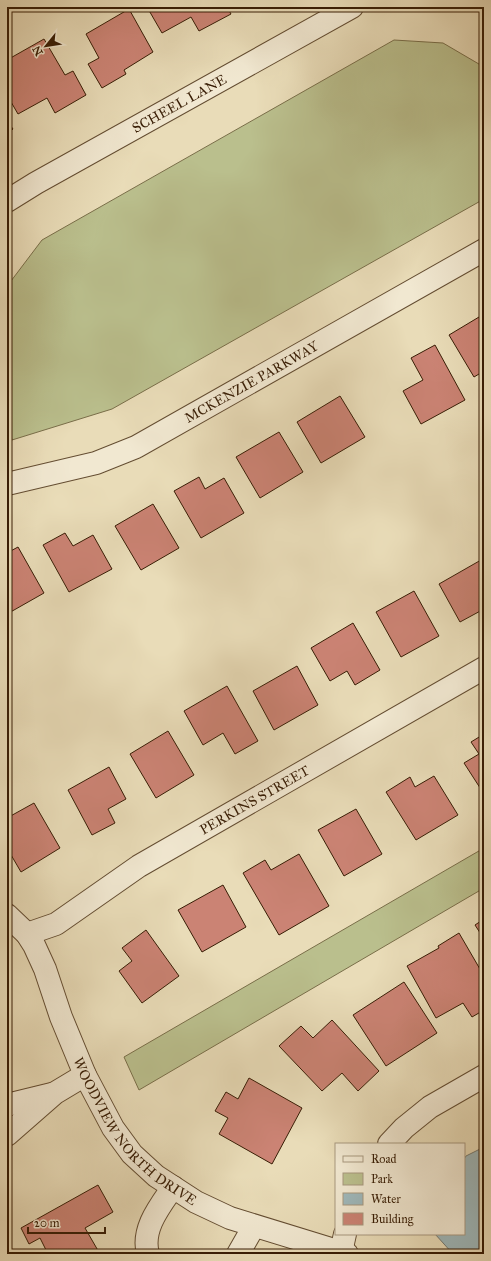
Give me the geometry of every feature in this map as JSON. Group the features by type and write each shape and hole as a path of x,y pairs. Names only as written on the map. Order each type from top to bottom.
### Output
{"street":[{"name":"SCHEEL LANE","path":"7,201 42,179 352,7"},
{"name":"MCKENZIE PARKWAY","path":"7,484 96,463 136,447 484,250"},
{"name":"PERKINS STREET","path":"27,934 56,924 139,866 484,668"},
{"name":"WOODVIEW NORTH DRIVE","path":"7,915 27,934 34,945 45,969 61,1017 85,1075 113,1128 132,1154 156,1176 196,1202 230,1218 254,1226 344,1247"},
{"path":"7,1135 55,1093 85,1075"},
{"path":"390,1143 404,1128 430,1108 484,1076"},
{"path":"7,1105 55,1093"},
{"path":"148,1254 146,1237 150,1225 157,1210 173,1187"},
{"path":"238,1254 254,1226"}],"green space":[{"path":"394,40 443,43 484,67 484,199 112,409 12,440 7,419 7,292 11,281 42,240"},
{"path":"484,848 484,888 139,1090 124,1057"}],"water":[{"path":"484,1147 484,1254 453,1254 436,1235 465,1235 466,1156"}],"building":[{"path":"147,7 227,7 231,14 199,31 191,17 162,33"},
{"path":"129,9 153,52 124,70 126,74 102,88 88,64 99,58 86,34"},
{"path":"44,39 65,75 73,71 86,95 55,113 47,98 18,114 7,95 7,60"},
{"path":"7,121 13,129 7,134"},
{"path":"484,314 484,371 474,377 449,335"},
{"path":"435,345 465,400 421,424 403,391 423,380 411,358"},
{"path":"340,396 365,437 321,463 297,422"},
{"path":"279,432 303,472 260,498 236,457"},
{"path":"199,477 205,489 224,478 244,513 201,538 174,491"},
{"path":"153,504 179,548 141,570 115,526"},
{"path":"65,533 73,546 93,535 112,569 69,592 43,545"},
{"path":"18,547 44,593 7,614 7,553"},
{"path":"481,560 484,566 484,609 460,622 439,584"},
{"path":"414,591 439,636 401,657 376,612"},
{"path":"353,623 380,670 355,685 347,671 330,681 311,648"},
{"path":"297,666 318,705 274,730 253,691"},
{"path":"227,686 258,741 235,754 223,733 203,745 184,711"},
{"path":"168,731 194,775 156,798 130,754"},
{"path":"484,734 484,794 464,763 479,754 471,742"},
{"path":"109,767 126,799 108,809 115,823 92,835 68,790"},
{"path":"434,776 458,815 416,840 386,792 410,777 415,787"},
{"path":"34,803 60,848 21,872 7,848 7,818"},
{"path":"356,809 382,854 344,876 318,830"},
{"path":"299,854 329,906 279,935 243,873 265,860 271,870"},
{"path":"223,885 246,927 202,952 178,910"},
{"path":"484,919 484,939 475,925"},
{"path":"146,930 179,976 142,1003 119,971 132,961 122,948"},
{"path":"459,933 484,976 484,1010 472,1017 463,1003 436,1018 407,966 439,948 438,946"},
{"path":"404,982 437,1033 386,1066 353,1015"},
{"path":"332,1020 379,1071 358,1091 342,1073 322,1091 279,1046 301,1026 313,1038"},
{"path":"249,1078 302,1108 272,1164 219,1134 228,1118 215,1111 226,1092 238,1099"},
{"path":"98,1185 113,1212 85,1228 100,1254 48,1254 40,1238 29,1244 21,1228"}]}
